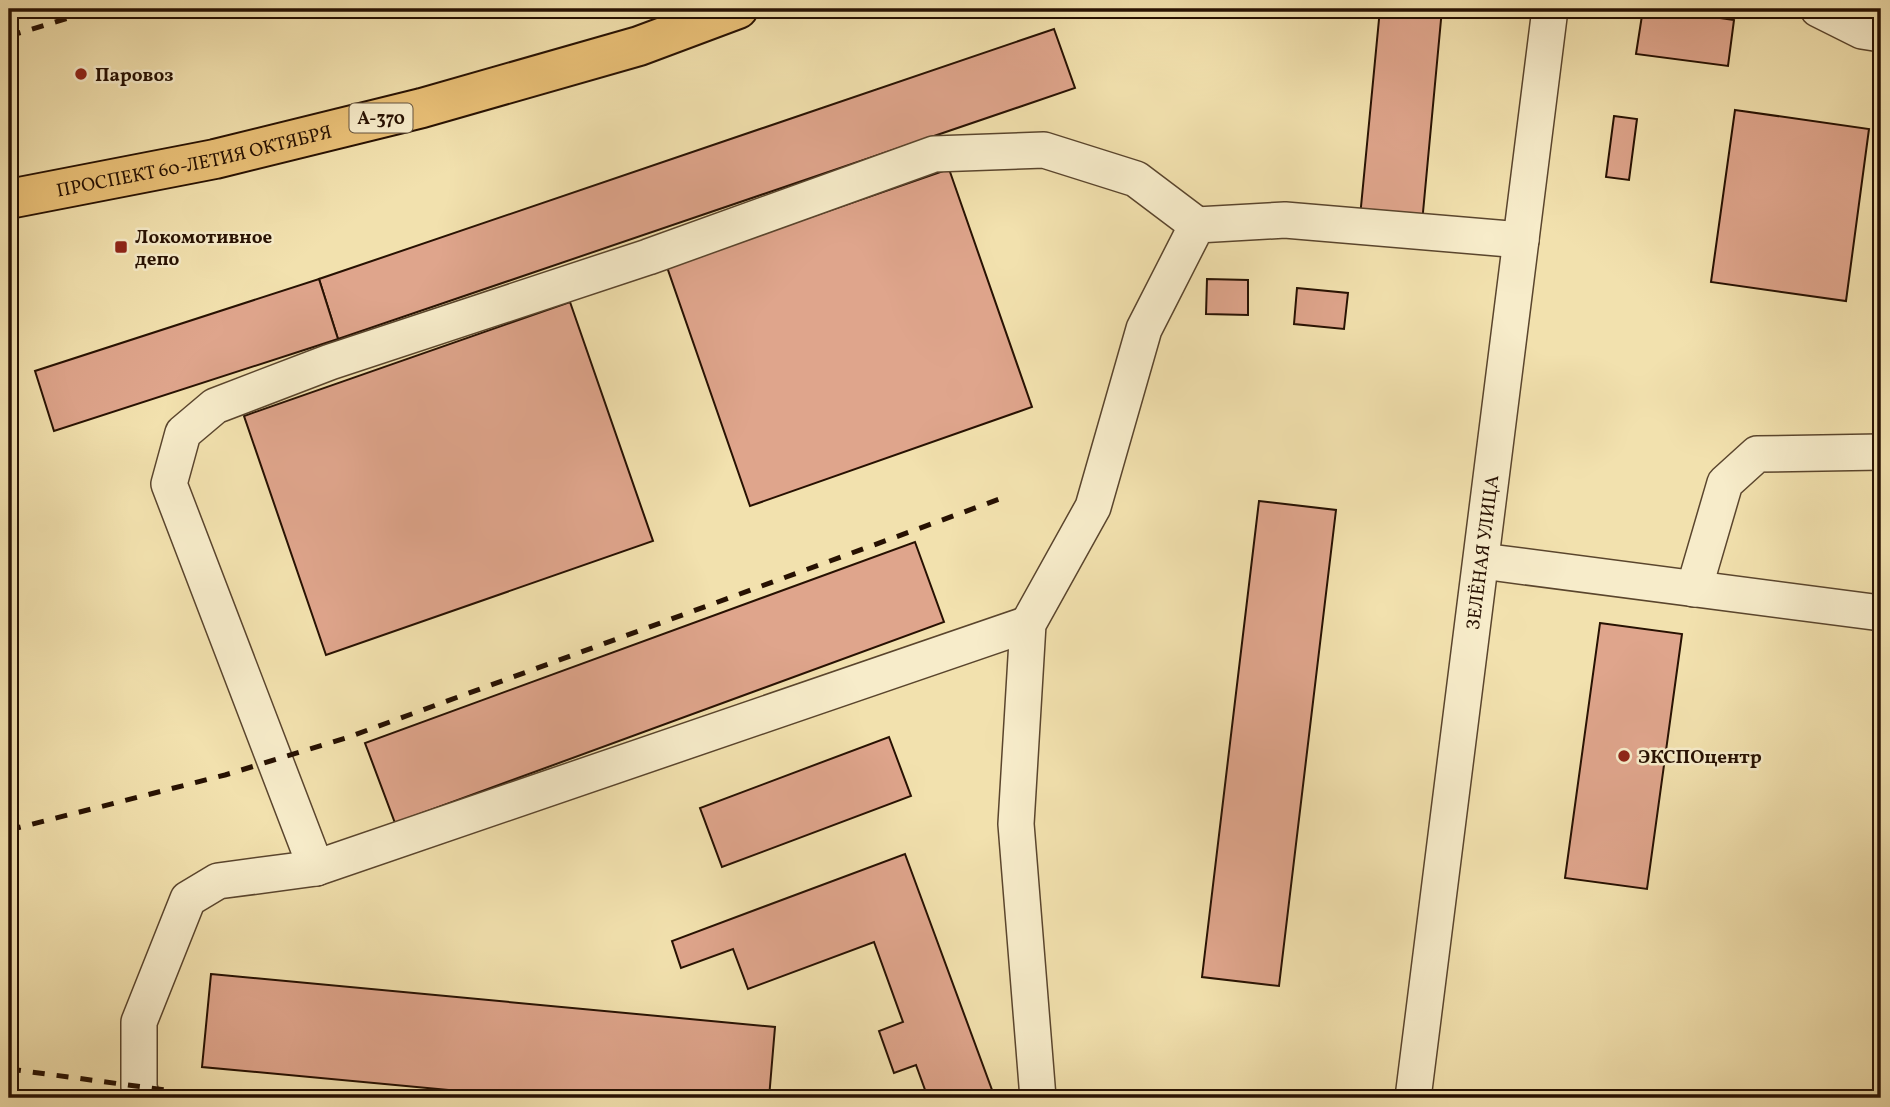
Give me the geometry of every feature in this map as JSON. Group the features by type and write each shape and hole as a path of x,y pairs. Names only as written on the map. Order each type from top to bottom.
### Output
{"highway":[{"name":"ПРОСПЕКТ 60-ЛЕТИЯ ОКТЯБРЯ","path":"11,192 215,159 422,108 639,46 738,9"}],"street":[{"name":"ЗЕЛЁНАЯ УЛИЦА","path":"1413,1098 1550,9"},
{"path":"1818,9 1862,31 1881,34"},
{"path":"316,868 169,484 183,433 215,406 330,362 648,257 934,155 1044,150 1136,179 1197,225 1285,220 1521,240"},
{"path":"1038,1098 1016,824 1028,624 1093,507 1144,329 1197,225"},
{"path":"1694,589 1725,483 1757,454 1881,452"},
{"path":"1482,561 1881,613"},
{"path":"142,1098 139,1087 139,1022 188,899 218,881 316,868 1028,624"}],"building":[{"path":"1380,9 1442,9 1422,223 1360,217"},
{"path":"1643,9 1734,20 1728,66 1636,54"},
{"path":"1054,29 1075,88 338,339 319,279"},
{"path":"1735,110 1869,129 1846,301 1711,282"},
{"path":"1614,116 1637,119 1629,180 1606,177"},
{"path":"949,169 1032,407 750,506 667,267"},
{"path":"319,279 338,339 54,431 35,371"},
{"path":"1207,279 1248,280 1248,315 1206,314"},
{"path":"1297,288 1348,293 1344,329 1294,324"},
{"path":"570,302 653,541 326,655 244,416"},
{"path":"1259,501 1336,510 1279,986 1202,977"},
{"path":"915,542 944,622 395,823 365,743"},
{"name":"ЭКСПОцентр","path":"1600,623 1682,634 1647,889 1565,878"},
{"path":"889,737 911,796 722,867 700,808"},
{"path":"905,854 995,1098 928,1098 916,1065 894,1073 879,1031 903,1022 874,942 748,989 733,949 681,968 672,941"},
{"path":"211,974 775,1027 769,1098 534,1098 202,1067"}],"railway":[{"path":"9,16 31,9"},
{"path":"9,36 98,9"},
{"path":"9,830 225,775 346,738 1005,497"},
{"path":"9,1069 225,1098"}],"place":[{"name":"Паровоз","path":"81,74"},
{"name":"Локомотивное депо","path":"121,247"},
{"name":"ЭКСПОцентр","path":"1624,756"}]}
